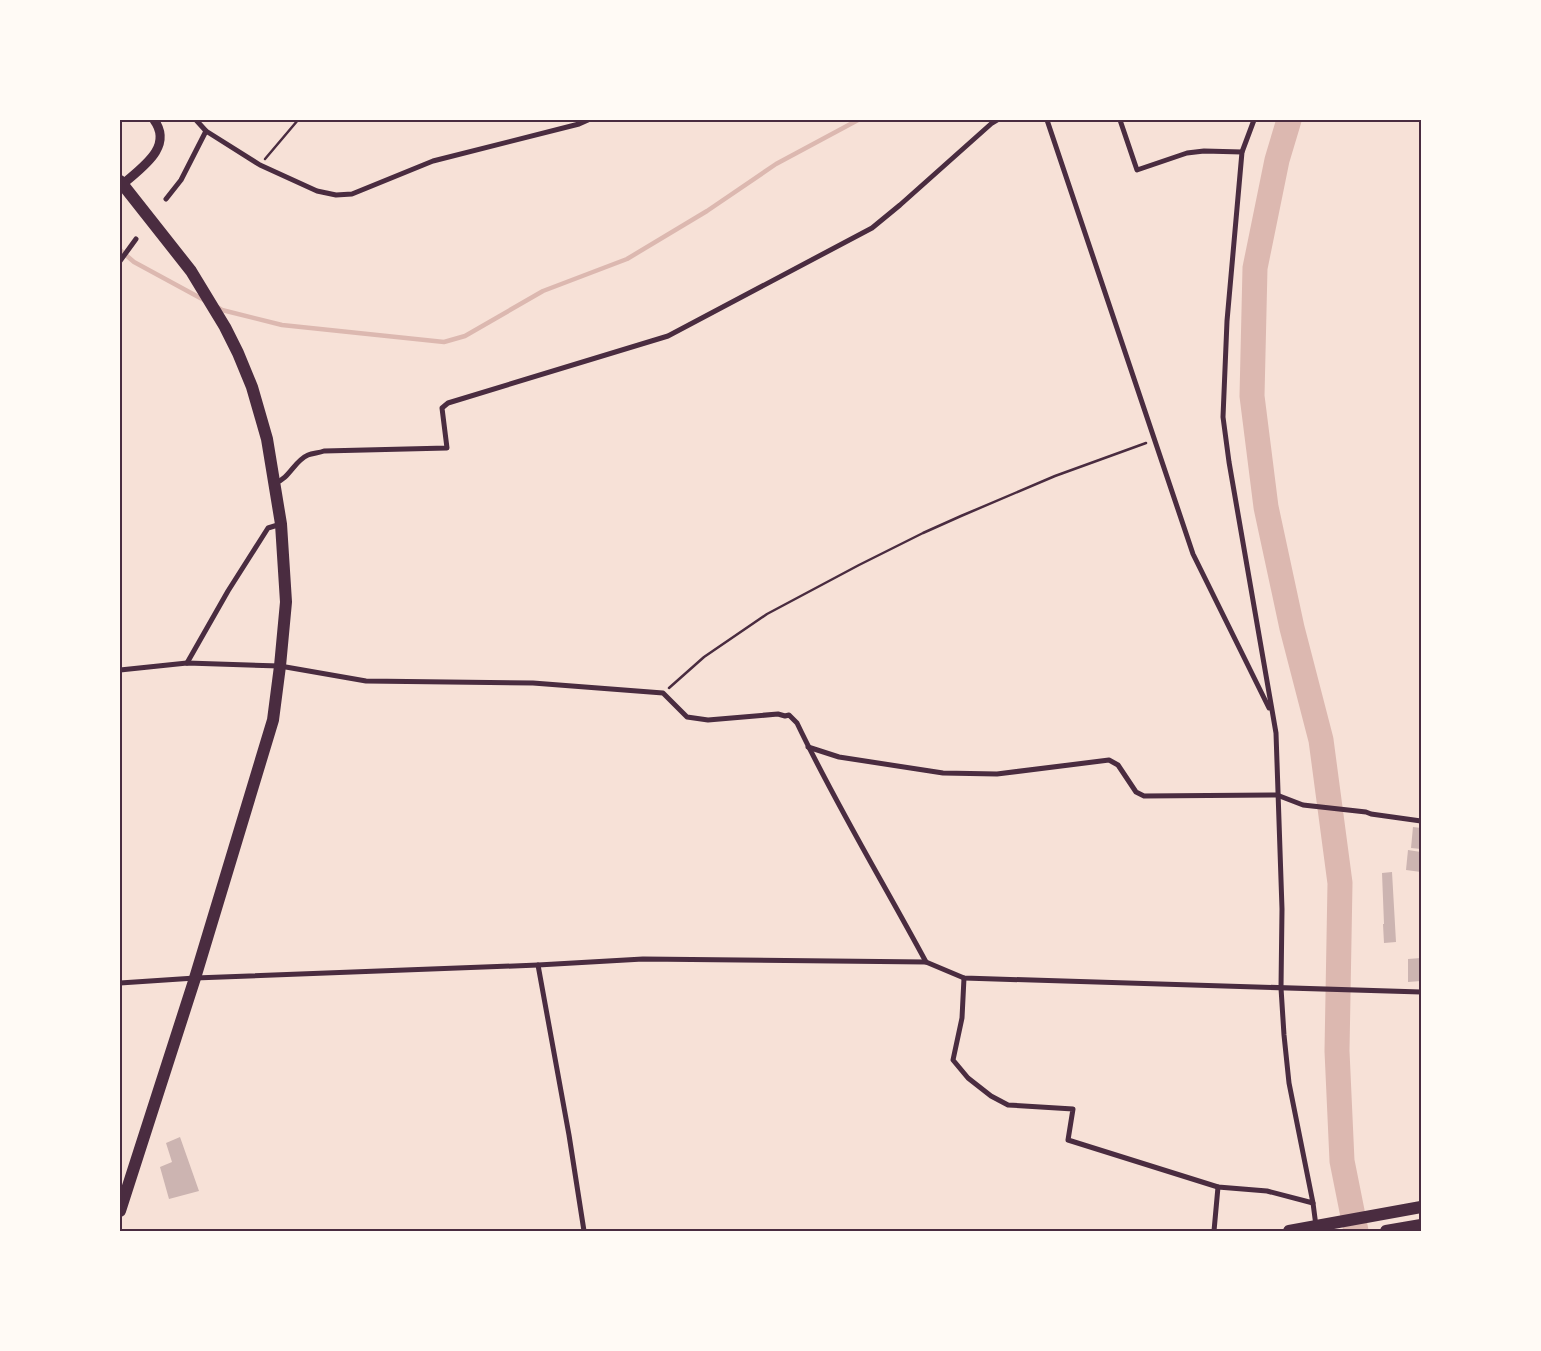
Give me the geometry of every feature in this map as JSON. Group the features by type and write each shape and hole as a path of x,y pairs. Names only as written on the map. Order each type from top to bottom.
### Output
{"main road":[{"path":"120,1212 195,978 273,720 286,602 281,524 275,483 267,439 252,387 225,327 191,272 121,182"},
{"path":"1289,1231 1421,1207"},
{"path":"1389,1230 1421,1225"}],"street":[{"path":"121,182 150,160 158,148 161,136 154,120"},
{"path":"196,120 206,131 260,165 317,191 336,195 352,194 432,161 579,124 588,120"},
{"path":"275,483 282,481 307,455 324,451 447,448 442,408 448,403 668,336 872,228 997,120"},
{"path":"1047,120 1193,554 1272,714"},
{"path":"1120,120 1137,170 1187,153 1204,151 1242,152"},
{"path":"1254,120 1242,152 1227,321 1223,417 1229,462 1276,733 1282,909 1281,988 1284,1036 1289,1083 1318,1226"},
{"path":"166,200 181,180 206,131"},
{"path":"120,261 136,239"},
{"path":"186,663 268,528 281,524"},
{"path":"120,670 186,663 280,666 366,681 533,683 663,693 687,717 708,720 778,714 789,715 797,723 872,867 894,901 926,962"},
{"path":"808,747 840,756 943,773 997,774 1109,760 1118,765 1136,792 1144,796 1277,795 1303,805 1366,812 1421,821"},
{"path":"120,983 195,978 538,965 643,959 926,962 964,978 1421,992"},
{"path":"538,965 584,1231"},
{"path":"964,978 962,1018 953,1060 968,1078 991,1096 1008,1105 1073,1109 1068,1140 1218,1187 1267,1191 1313,1203"},
{"path":"1214,1231 1218,1187"}],"path":[{"path":"260,165 298,120"},
{"path":"663,693 704,657 767,614 859,565 923,533 1012,494 1055,476 1154,440"}],"building":[{"path":"1413,827 1421,828 1421,849 1411,848"},
{"path":"1408,850 1421,852 1421,872 1406,870"},
{"path":"1392,872 1396,942 1384,943 1382,873"},
{"path":"1421,958 1421,981 1408,982 1408,959"},
{"path":"180,1137 199,1191 169,1199 160,1167 172,1162 166,1143"}],"waterway":[{"path":"217,307 222,310 282,325 444,342 465,336 543,291 627,259 707,211 776,164 858,120"},
{"path":"1289,120 1277,160 1255,268 1252,396 1266,507 1292,628 1321,740 1340,883 1337,1051 1342,1161 1356,1231"},
{"path":"120,250 134,262 204,300"}]}
